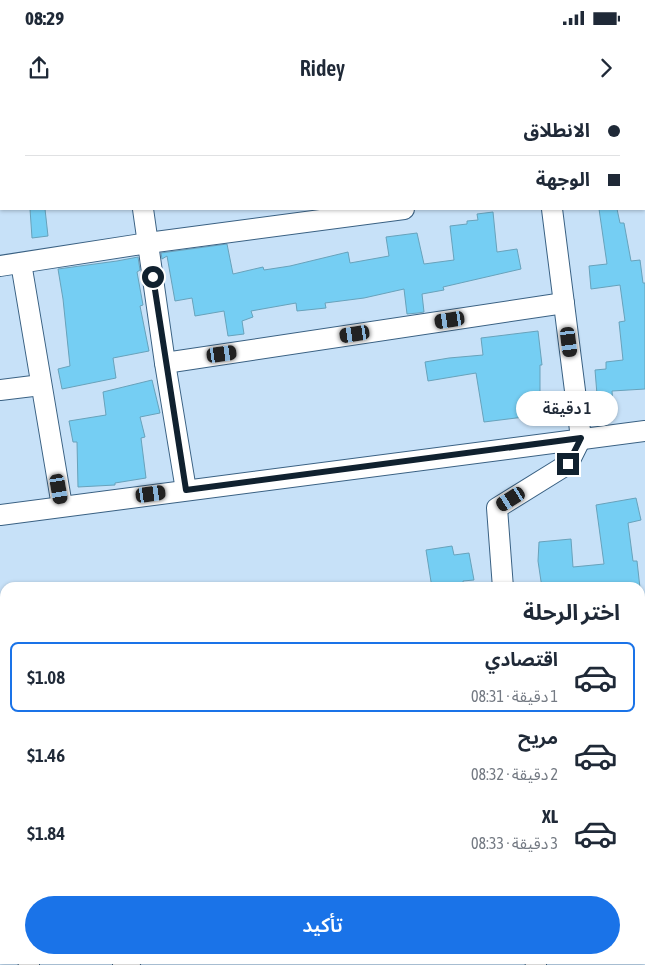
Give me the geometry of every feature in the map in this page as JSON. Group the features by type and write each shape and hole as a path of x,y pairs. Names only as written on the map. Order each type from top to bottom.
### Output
{"street":[{"path":"143,210 186,490"},
{"path":"0,266 148,243 288,216 387,210"},
{"path":"503,582 497,508 568,464 581,438 552,210"},
{"path":"21,263 62,506"},
{"path":"165,362 564,303"},
{"path":"0,390 41,385"},
{"path":"0,515 645,431"}],"building":[{"path":"30,210 45,210 48,236 32,238"},
{"path":"599,210 617,210 620,223 624,223 631,261 640,260 643,283 645,283 645,389 612,391 614,418 599,419 595,370 606,369 606,362 623,360 619,322 625,321 620,285 591,289 589,266 607,264"},
{"path":"493,212 497,252 517,249 521,269 443,287 444,290 422,294 424,312 418,313 407,314 404,289 364,298 325,303 326,308 297,311 296,303 251,311 253,317 242,321 244,334 228,336 224,311 195,316 192,298 175,301 167,256 162,259 161,253 227,244 233,274 263,267 264,270 290,266 348,252 350,263 389,256 386,237 417,233 424,264 454,260 450,226 467,224 467,221 478,220 477,214"},
{"path":"138,257 140,270 137,272 143,305 140,306 149,351 113,358 116,378 62,389 58,369 70,366 58,269"},
{"path":"538,331 542,365 540,365 540,400 531,400 532,416 484,422 476,373 428,381 425,362 483,355 481,338"},
{"path":"152,380 160,413 140,417 145,437 141,438 146,478 115,483 115,485 78,487 77,442 73,442 69,421 106,415 103,392"},
{"path":"636,498 641,520 628,523 633,561 637,561 639,582 541,582 538,561 539,542 571,539 573,567 604,564 596,505"},
{"path":"452,546 454,555 469,553 474,580 431,582 426,550"}],"route":[{"path":"153,277 186,490 581,438 568,464"}]}
